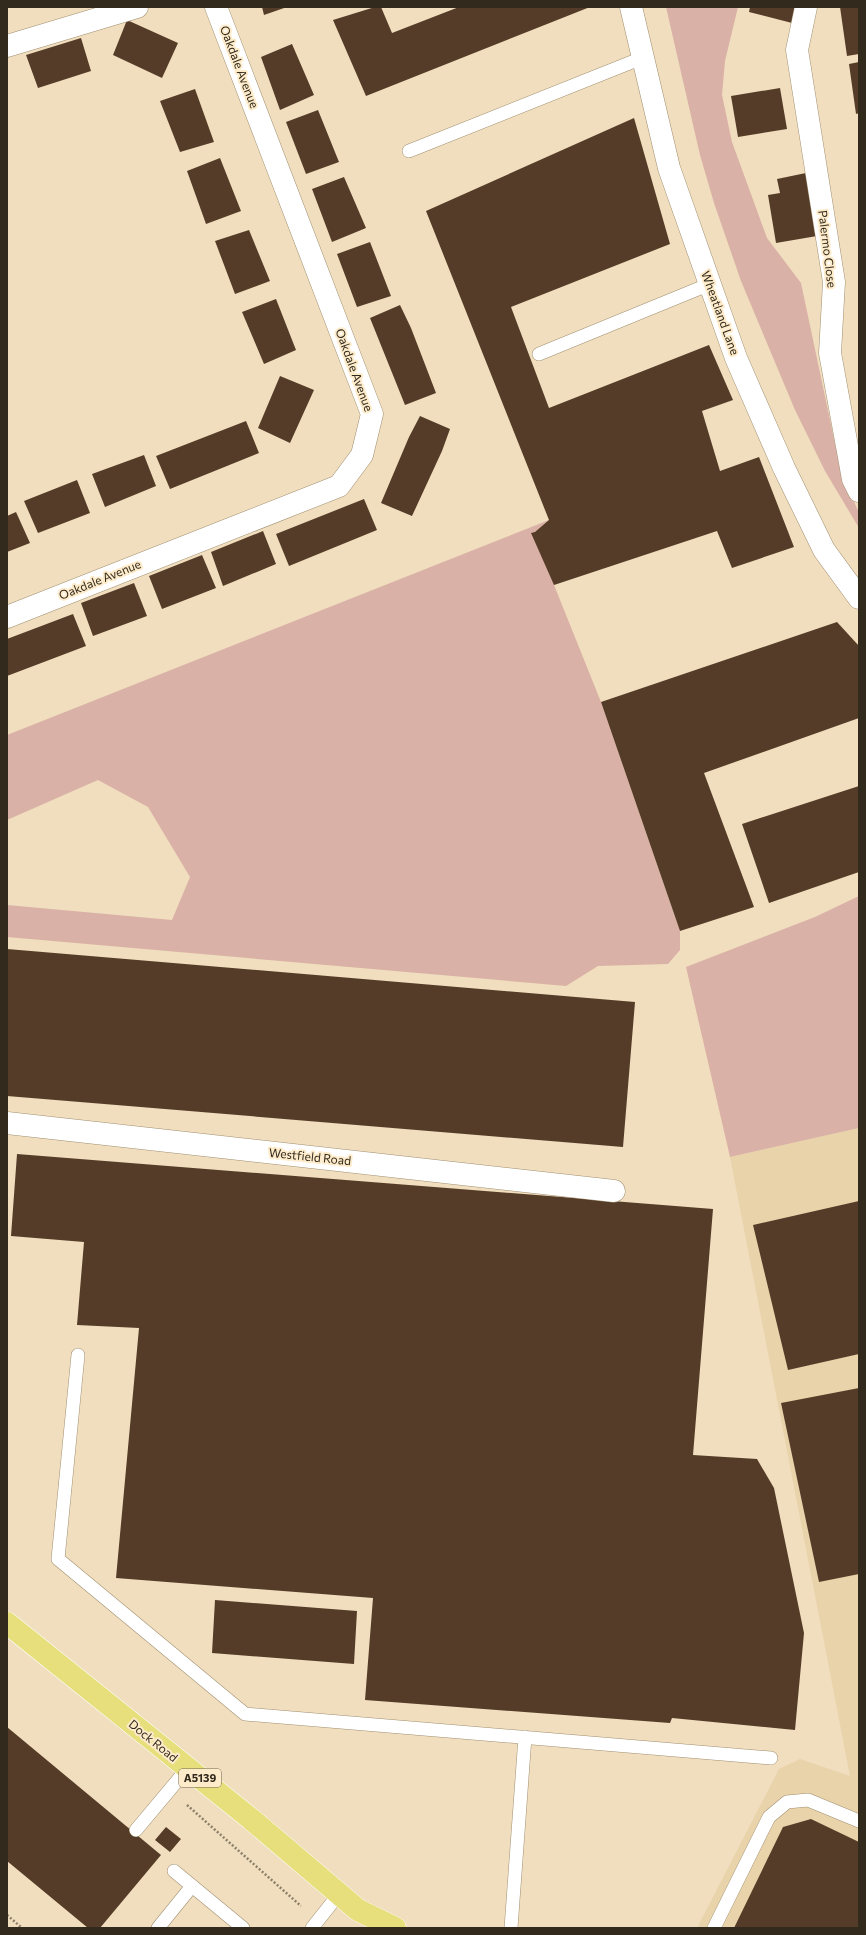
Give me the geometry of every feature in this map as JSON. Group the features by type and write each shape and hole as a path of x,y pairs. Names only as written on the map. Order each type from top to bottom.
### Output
{"highway":[{"name":"Dock Road","path":"7,1623 188,1768 358,1910 395,1928"}],"street":[{"path":"7,46 137,7"},
{"name":"Oakdale Avenue","path":"7,617 339,486 362,455 372,414 216,7"},
{"name":"Wheatland Lane","path":"631,7 669,168 736,358 784,468 824,550 859,598"},
{"name":"Palermo Close","path":"806,7 797,50 834,282 830,353 853,479 859,491"},
{"name":"Westfield Road","path":"7,1123 614,1191"}],"lane":[{"path":"409,151 642,58"},
{"path":"539,354 710,284"},
{"path":"78,1355 58,1558 245,1714 771,1758"},
{"path":"511,1928 525,1737"},
{"path":"136,1830 188,1768"},
{"path":"714,1928 769,1817 787,1802 808,1800 859,1821"},
{"path":"174,1871 236,1926"},
{"path":"158,1928 192,1886"},
{"path":"312,1928 340,1894"}],"path":[{"path":"7,1915 22,1928"}],"shaded area":[{"path":"666,7 738,7 725,61 722,95 732,142 767,238 801,283 841,472 859,513 859,528 825,471 795,410 741,281 714,203 700,155"},
{"path":"549,520 554,585 601,702 680,931 680,950 668,964 598,966 566,986 7,937 7,905 172,920 190,877 148,807 98,780 7,820 7,735"},
{"path":"859,896 859,1128 730,1157 686,967 815,917"},
{"path":"859,1128 859,1928 697,1928 779,1769 800,1759 850,1776 730,1157"}],"building":[{"path":"262,7 287,7 264,15"},
{"path":"375,7 381,7 392,33 459,7 590,7 366,96 333,20"},
{"path":"750,7 796,7 792,23 749,12"},
{"path":"840,7 859,7 859,54 847,56"},
{"path":"127,20 178,43 162,78 113,55"},
{"path":"81,38 91,71 38,88 26,55"},
{"path":"292,44 314,95 280,110 261,57"},
{"path":"859,62 859,113 856,114 849,64"},
{"path":"780,88 787,129 738,137 731,96"},
{"path":"195,89 214,142 180,152 160,101"},
{"path":"318,110 339,162 306,174 286,122"},
{"path":"634,118 670,244 511,307 549,408 709,345 733,400 702,411 720,471 759,457 794,547 732,568 717,531 554,585 531,533 535,532 549,520 426,211"},
{"path":"220,158 241,211 206,224 187,171"},
{"path":"806,173 817,236 776,243 768,195 780,193 777,179"},
{"path":"344,177 366,228 332,242 312,189"},
{"path":"249,230 270,281 235,294 215,241"},
{"path":"370,242 391,296 357,307 337,254"},
{"path":"276,299 296,350 264,364 242,312"},
{"path":"400,305 411,328 436,393 405,405 370,318"},
{"path":"280,376 314,390 290,443 258,428"},
{"path":"420,416 450,429 442,451 412,516 381,503 409,437"},
{"path":"246,421 259,453 170,489 156,456"},
{"path":"144,455 156,486 105,507 92,474"},
{"path":"77,480 90,513 38,533 24,501"},
{"path":"364,499 377,530 289,566 276,534"},
{"path":"16,512 30,543 7,552 7,516"},
{"path":"263,531 276,564 223,586 211,552"},
{"path":"202,555 216,588 162,609 149,576"},
{"path":"134,583 147,616 93,636 81,603"},
{"path":"73,614 86,646 7,676 7,639"},
{"path":"837,622 859,646 859,718 704,773 754,907 680,931 601,702"},
{"path":"859,786 859,872 769,903 742,824"},
{"path":"7,949 635,1002 623,1147 7,1096"},
{"path":"17,1154 713,1209 693,1455 757,1459 774,1488 804,1633 795,1730 672,1718 670,1723 365,1700 373,1598 116,1578 139,1328 77,1325 84,1242 11,1236"},
{"path":"859,1201 859,1354 788,1370 753,1225"},
{"path":"859,1388 859,1574 819,1582 781,1403"},
{"path":"215,1600 357,1611 354,1664 212,1653"},
{"path":"7,1727 161,1855 100,1928 88,1928 7,1861"},
{"path":"811,1819 859,1842 859,1928 734,1928 783,1827"},
{"path":"166,1827 181,1839 170,1852 155,1840"}]}
